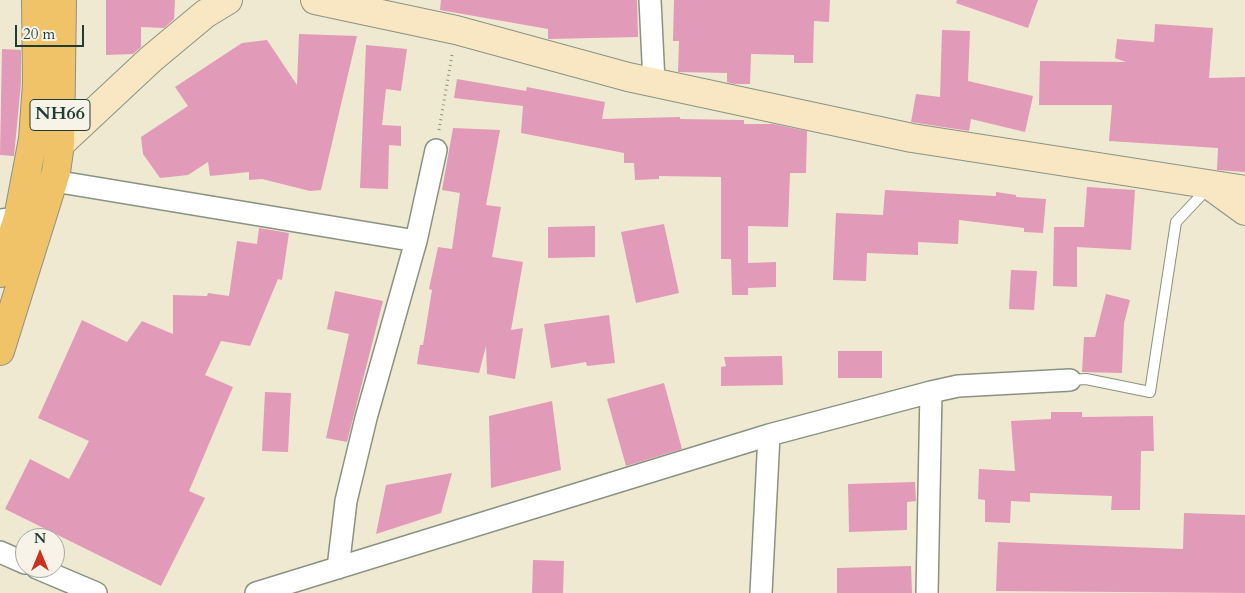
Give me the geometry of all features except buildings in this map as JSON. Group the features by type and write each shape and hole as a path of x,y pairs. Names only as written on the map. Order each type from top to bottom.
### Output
{"highway":[{"name":"NH66","path":"0,273 9,219 26,178 33,139 36,92 36,0"},
{"name":"NH66","path":"0,351 54,181 60,144 62,0"},
{"path":"26,178 54,181"}],"main road":[{"path":"60,144 151,59 204,14 228,0"},
{"path":"315,0 456,30 654,82 912,138 1245,190"},
{"path":"1210,186 1245,211"}],"street":[{"path":"650,0 654,82"},
{"path":"338,568 346,501 366,418 416,241 436,150"},
{"path":"54,181 416,241"},
{"path":"256,593 769,435 931,392 958,386 1070,380"},
{"path":"927,593 931,392"},
{"path":"761,593 769,435"},
{"path":"0,552 15,559"},
{"path":"61,578 96,593"}],"lane":[{"path":"1070,380 1086,379 1150,392 1176,222 1210,186"}],"path":[{"path":"436,150 456,30"}]}
